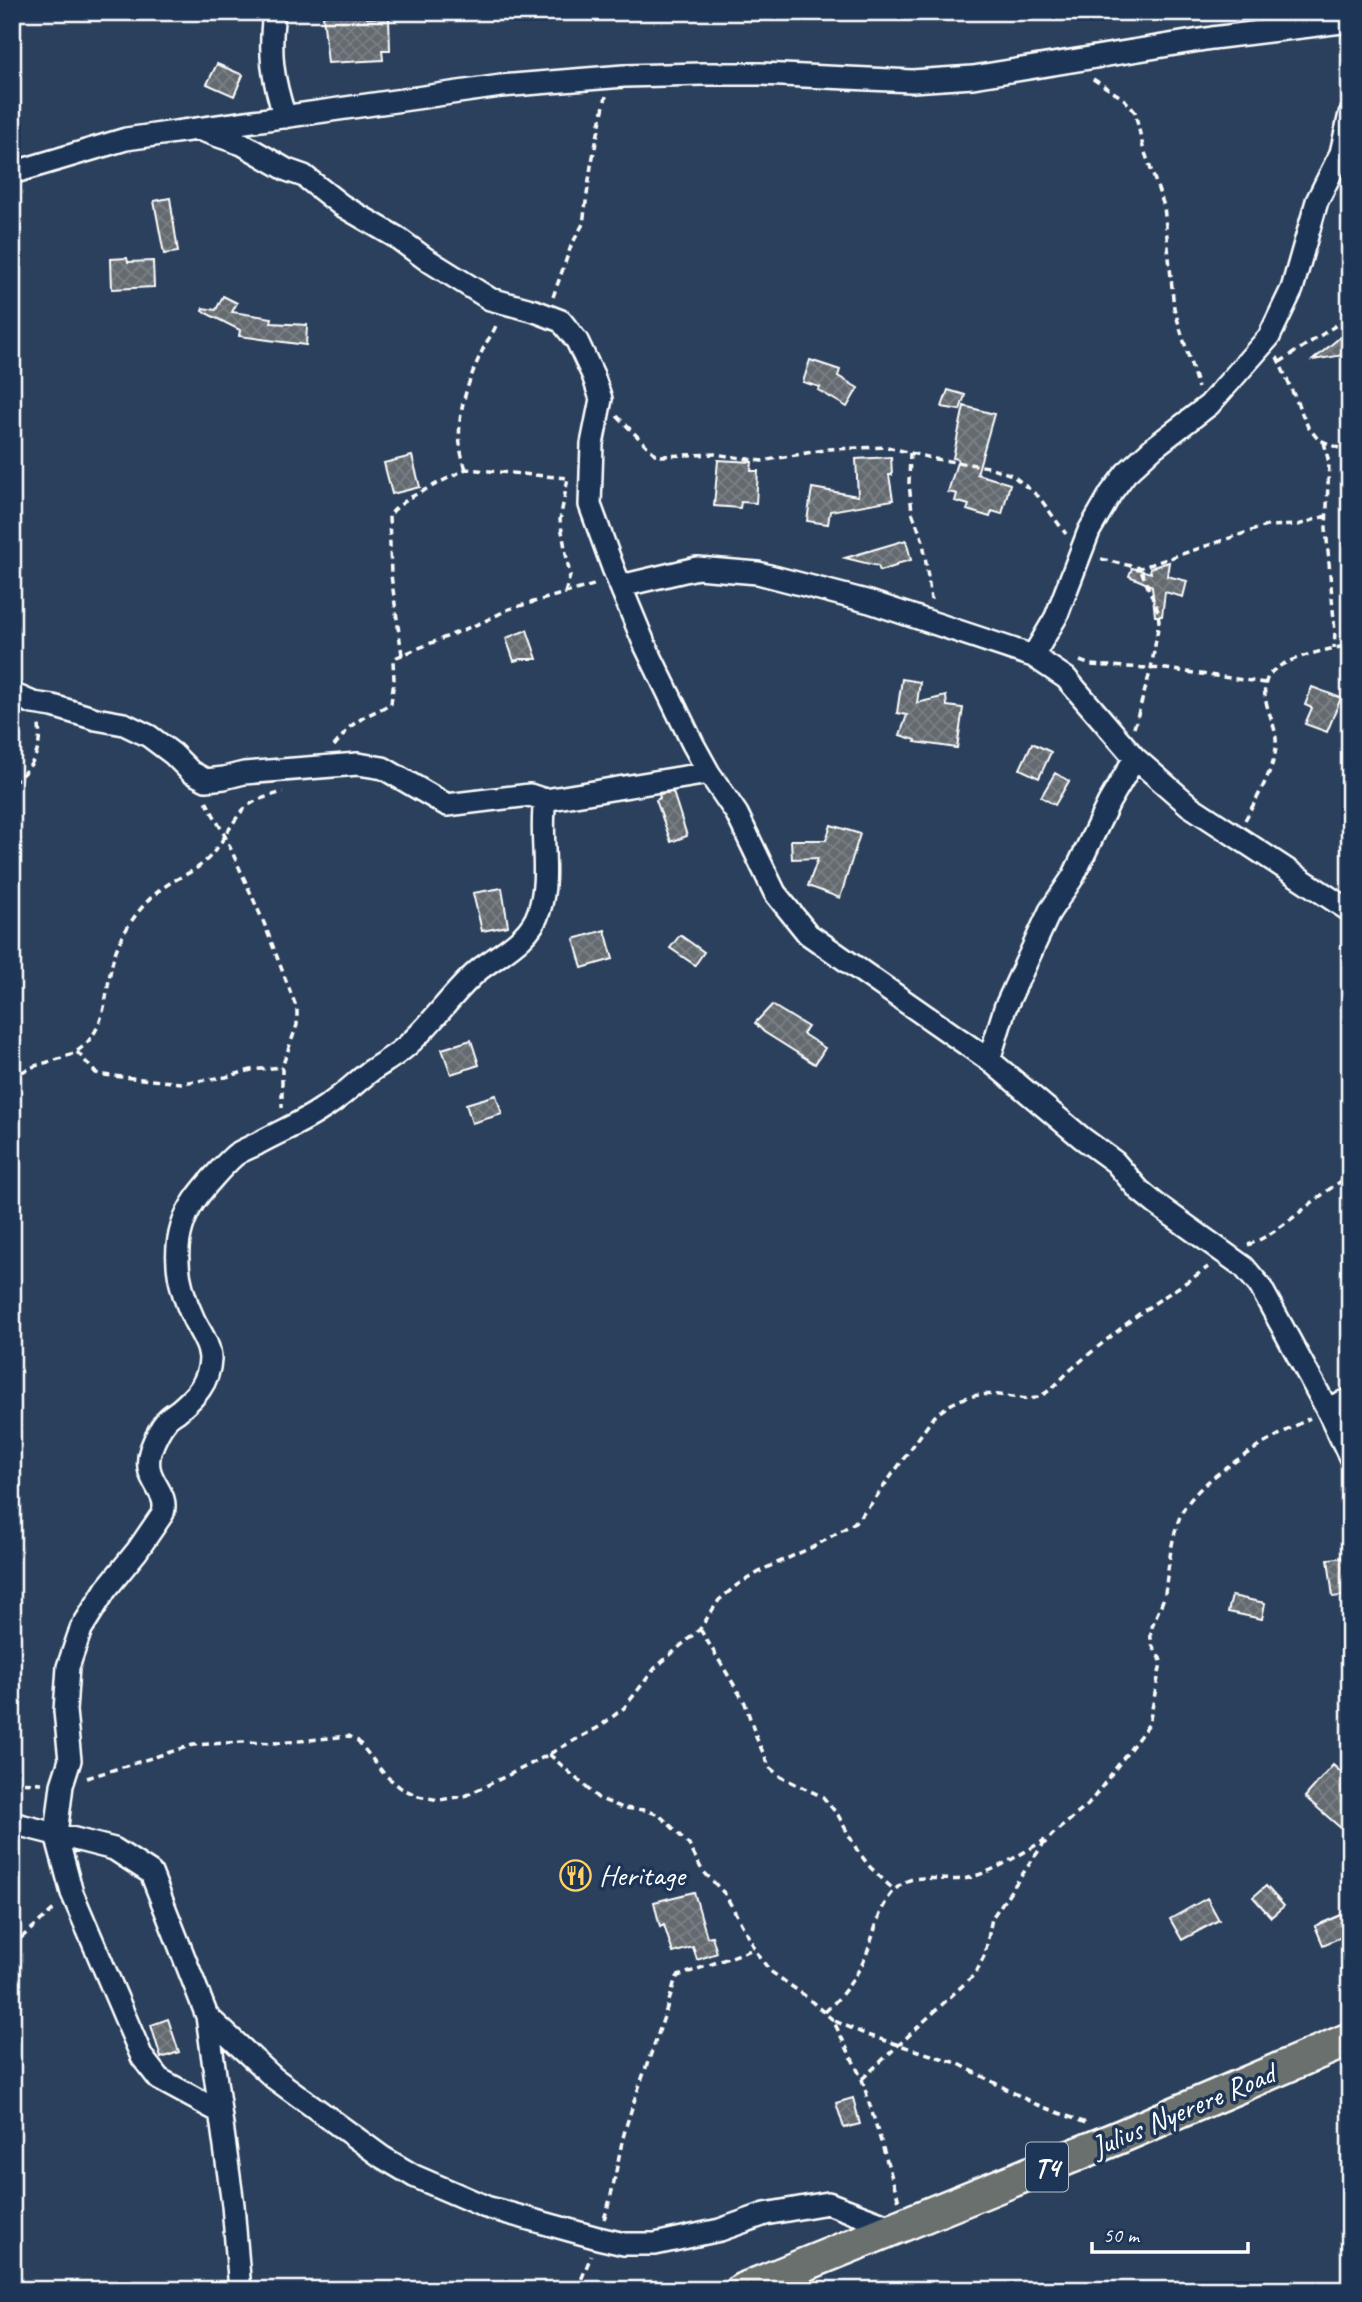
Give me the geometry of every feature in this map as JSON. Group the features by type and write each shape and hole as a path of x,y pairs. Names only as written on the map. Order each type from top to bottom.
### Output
{"highway":[{"name":"Julius Nyerere Road","path":"742,2290 1122,2136 1350,2039"}],"street":[{"path":"274,12 271,40 274,85 285,117"},
{"path":"12,173 125,139 501,86 610,77 761,74 912,81 973,77 1212,38 1302,19 1350,21"},
{"path":"1033,656 1056,617 1089,531 1126,472 1204,409 1269,337 1292,289 1317,201 1341,152 1350,114"},
{"path":"198,129 242,145 287,170 304,176 341,205 396,237 490,299 561,321 577,341 601,399 592,444 590,505 619,582 666,688 709,773 737,814 775,893 808,934 989,1060 1082,1138 1115,1161 1139,1190 1156,1204 1244,1267 1260,1286 1350,1457"},
{"path":"619,582 697,568 758,573 870,602 1033,656 1066,678 1131,754 1190,806 1350,911"},
{"path":"12,694 33,703 124,724 149,736 191,772 206,780 244,773 358,764 383,768 447,805 530,795 545,800 709,773"},
{"path":"989,1060 1005,1008 1049,911 1073,877 1131,754"},
{"path":"220,2112 159,2079 142,2057 72,1893 56,1835 62,1785 70,1760 65,1711 68,1667 81,1629 106,1589 163,1513 165,1506 162,1496 150,1477 148,1465 151,1449 166,1420 196,1397 205,1381 210,1358 186,1301 176,1256 180,1228 195,1200 235,1155 323,1109 420,1035 429,1027 446,1002 479,970 512,946 532,924 539,912 543,893 542,836 545,800"},
{"path":"1327,1409 1350,1399"},
{"path":"12,1823 114,1849 151,1873 207,2016 233,2205 240,2290"},
{"path":"207,2016 274,2078 382,2157 414,2176 486,2207 624,2244 655,2244 720,2230 765,2214 828,2203 900,2226"}],"path":[{"path":"1069,61 1124,99 1135,112 1143,146 1164,205 1174,308 1204,409"},
{"path":"548,316 571,246 583,224 591,166 610,77"},
{"path":"466,469 458,443 467,386 498,321 500,301"},
{"path":"1279,362 1338,324 1350,320"},
{"path":"1269,337 1308,427 1324,442 1350,453"},
{"path":"601,399 643,443 661,456 715,454 762,461 829,449 887,447 989,467 1012,475 1039,497 1080,554 1140,568 1266,526 1298,525 1326,516"},
{"path":"1324,442 1329,463 1326,516 1334,649"},
{"path":"911,453 909,483 912,512 922,541 934,623"},
{"path":"402,655 391,575 389,516 409,498 466,469 568,478"},
{"path":"1131,754 1159,622 1158,611 1140,568"},
{"path":"322,767 338,740 351,726 391,704 393,661 402,655 509,609 619,582"},
{"path":"1235,836 1259,792 1276,751 1276,738 1265,695 1265,683 1270,674 1279,667 1315,653 1350,645"},
{"path":"1079,661 1098,666 1166,669 1265,683"},
{"path":"12,783 27,772 34,762 40,729 33,703"},
{"path":"191,772 225,836 264,923 297,1009 297,1025 282,1067 282,1131"},
{"path":"12,1069 21,1070 65,1058 90,1039 97,1029 106,998 108,975 117,947 140,910 153,895 203,864 245,808 262,798 287,791"},
{"path":"76,1052 96,1073 181,1083 226,1077 251,1069 282,1067"},
{"path":"12,1080 21,1070"},
{"path":"12,1782 62,1785 193,1745 279,1743 349,1736 358,1741 385,1775 401,1788 418,1796 439,1800 464,1797 598,1727 624,1708 655,1668 700,1629 719,1600 737,1585 854,1523 871,1504 933,1418 945,1406 962,1397 980,1395 1036,1398 1056,1386 1074,1367 1127,1323 1225,1254 1253,1243 1309,1206 1334,1184 1350,1176"},
{"path":"825,2012 845,1993 862,1964 881,1912 894,1890 914,1878 965,1879 986,1872 1047,1840 1088,1805 1149,1724 1161,1663 1151,1640 1152,1629 1163,1602 1182,1511 1197,1492 1235,1462 1327,1409"},
{"path":"700,1629 744,1703 770,1768 781,1777 823,1797 838,1815 857,1850 894,1890"},
{"path":"549,1754 598,1798 623,1808 645,1810 660,1815 689,1845 702,1870 725,1894 770,1971 833,2020 862,2079 900,2226"},
{"path":"862,2079 976,1973 985,1955 992,1918 1047,1840"},
{"path":"12,1946 72,1893"},
{"path":"577,2290 611,2199 618,2156 629,2116 675,1980 678,1976 755,1949"},
{"path":"833,2020 867,2035 957,2063 1033,2103 1122,2136"}],"building":[{"path":"367,12 367,18 389,17 390,50 382,50 383,60 328,63 323,15"},
{"path":"217,64 243,75 234,96 207,84"},
{"path":"170,198 178,252 164,254 154,201"},
{"path":"127,258 128,262 153,261 154,287 112,289 111,259"},
{"path":"223,296 237,303 232,312 272,318 271,323 307,325 306,345 239,336 240,330 202,311 203,308 216,310"},
{"path":"1350,329 1350,354 1313,360"},
{"path":"810,360 840,370 838,376 858,388 847,407 818,390 820,387 803,382"},
{"path":"948,390 965,395 960,410 942,407"},
{"path":"964,406 994,414 977,474 1010,484 1002,514 992,511 990,517 967,510 969,505 955,501 957,494 948,492 958,459 953,458"},
{"path":"412,456 420,487 392,494 384,463"},
{"path":"891,457 892,475 889,475 893,500 830,511 828,524 807,521 812,488 858,496 856,459"},
{"path":"718,460 752,462 751,471 758,471 756,503 741,502 740,508 714,506"},
{"path":"906,540 911,560 880,571 878,566 845,558"},
{"path":"1169,562 1167,576 1187,581 1183,597 1165,592 1162,616 1155,616 1152,586 1129,576 1132,568 1151,573 1150,568"},
{"path":"527,630 537,659 514,661 506,638"},
{"path":"902,679 920,682 917,703 946,696 947,706 963,708 957,748 915,742 916,740 900,735 907,715 897,713"},
{"path":"1312,687 1341,698 1327,732 1305,724 1312,708 1305,705"},
{"path":"1032,743 1051,752 1039,778 1020,769"},
{"path":"1055,773 1069,781 1055,805 1041,797"},
{"path":"673,792 687,836 671,842 656,800 660,798 659,794"},
{"path":"831,825 860,834 840,898 808,886 818,858 792,859 791,840 826,840"},
{"path":"502,888 508,926 482,931 473,893"},
{"path":"605,930 613,959 582,968 574,939"},
{"path":"680,935 704,952 695,965 670,948"},
{"path":"772,1005 808,1027 803,1034 825,1048 815,1064 764,1032 755,1023"},
{"path":"471,1040 479,1065 451,1074 442,1049"},
{"path":"496,1095 502,1114 472,1123 466,1104"},
{"path":"1345,1557 1349,1595 1333,1597 1328,1559"},
{"path":"1232,1596 1265,1603 1262,1619 1228,1612"},
{"path":"1333,1765 1350,1780 1350,1836 1305,1797"},
{"path":"1266,1886 1284,1906 1271,1917 1253,1897"},
{"path":"694,1892 707,1937 712,1936 717,1953 697,1960 693,1947 673,1953 664,1925 660,1927 654,1902"},
{"path":"1207,1898 1219,1920 1182,1940 1170,1919"},
{"path":"1350,1911 1350,1933 1323,1945 1315,1926"},
{"path":"168,2019 179,2052 161,2058 151,2025"},
{"path":"853,2098 860,2124 844,2128 836,2103"}],"place":[{"name":"Heritage","path":"576,1875"}]}
